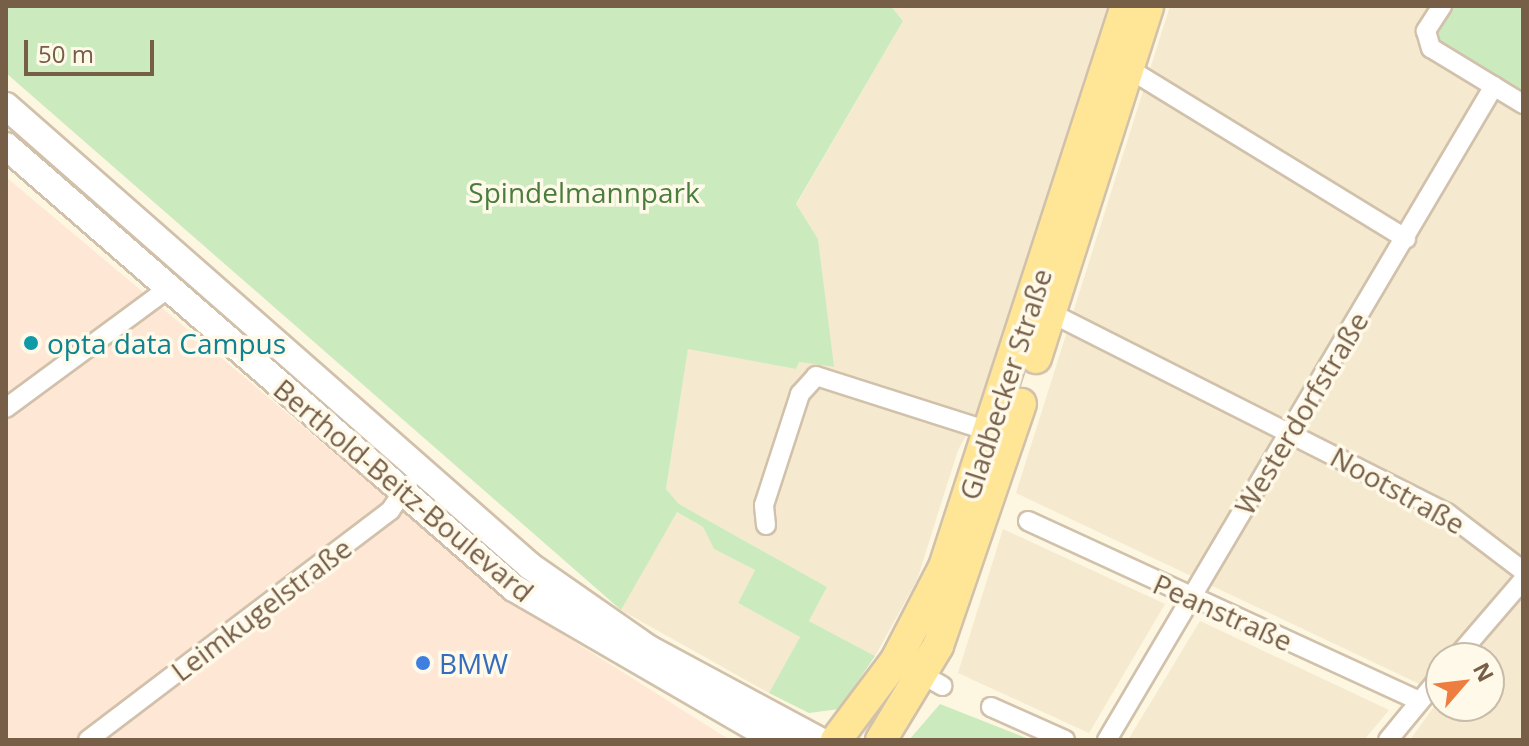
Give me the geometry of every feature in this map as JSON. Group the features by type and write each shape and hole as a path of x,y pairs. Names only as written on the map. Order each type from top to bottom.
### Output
{"main road":[{"name":"Gladbecker Straße","path":"842,733 920,674 944,567 991,432 1126,6"},
{"name":"Gladbecker Straße","path":"881,740 920,674 965,581 1148,6"},
{"name":"Berthold-Beitz-Boulevard","path":"6,106 412,464 563,592 649,649 811,736 842,733"},
{"name":"Berthold-Beitz-Boulevard","path":"6,146 514,588 570,625 756,734 776,740"},
{"path":"169,288 209,282"},
{"path":"514,588 530,566"},
{"name":"Berthold-Beitz-Boulevard","path":"563,592 554,601 570,625"}],"street":[{"path":"1442,6 1425,40 1523,104"},
{"path":"1129,69 1406,239"},
{"name":"Westerdorfstraße","path":"1107,740 1494,86"},
{"path":"6,408 169,288"},
{"name":"Nootstraße","path":"1051,313 1290,431 1447,513 1523,571"},
{"path":"766,525 764,505 800,394 816,376 991,432"},
{"path":"406,497 412,464"},
{"name":"Leimkugelstraße","path":"88,740 406,497"},
{"name":"Peanstraße","path":"1028,521 1419,701"},
{"path":"1470,642 1523,580"},
{"path":"1388,740 1425,694"},
{"path":"991,707 1065,740"}],"shaded area":[{"path":"891,6 1110,6 983,405 958,450 917,580 875,656 809,621 827,587 679,504 666,489 688,348 796,369 799,362 833,367 818,239 796,205 903,21"},
{"path":"1170,6 1523,6 1523,582 1471,642 1425,642 1425,687 1016,493"},
{"path":"6,177 513,603 730,740 6,740"},
{"path":"675,511 703,527 714,549 755,570 738,603 800,637 769,693 621,610"},
{"path":"1003,529 1165,604 1089,733 958,673"},
{"path":"1523,586 1523,740 1410,740 1425,719 1425,722 1505,722 1505,642 1482,642"},
{"path":"1200,621 1389,710 1364,740 1128,740"}],"green space":[{"name":"Spindelmannpark","path":"6,6 891,6 903,21 796,204 818,239 834,367 799,362 796,369 688,349 666,489 679,504 827,587 809,621 875,656 839,709 809,713 769,693 800,637 738,603 755,570 714,549 703,527 677,512 621,610 6,73"},
{"path":"1449,6 1523,6 1523,97 1435,42"},
{"path":"940,704 1031,740 909,740"}],"place":[{"name":"opta data Campus","path":"31,343"},
{"name":"BMW","path":"423,663"}]}
